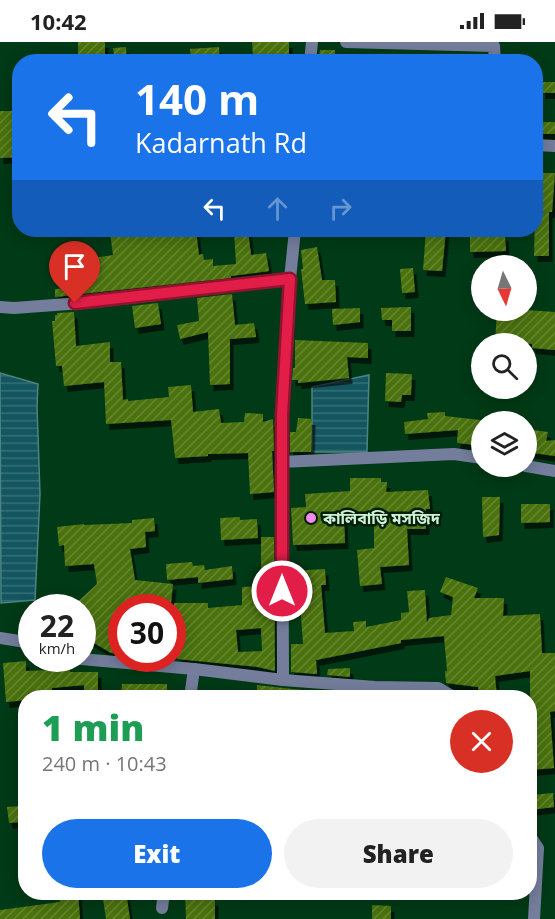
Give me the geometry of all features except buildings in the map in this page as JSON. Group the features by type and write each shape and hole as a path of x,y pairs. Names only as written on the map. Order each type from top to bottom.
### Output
{"street":[{"path":"346,42 494,46 494,54"},
{"path":"284,680 282,415 294,237"},
{"path":"0,307 95,302 290,279"},
{"path":"281,462 454,454 471,456"},
{"path":"537,468 555,471"},
{"path":"0,638 18,641"},
{"path":"96,660 284,680 441,690"},
{"path":"191,690 194,669"},
{"path":"537,846 537,866"},
{"path":"162,908 163,900"},
{"path":"534,919 535,900"}],"water":[{"path":"0,373 38,384 40,494 35,594 18,594 18,602 1,603"},
{"path":"369,375 367,452 312,452 312,387"}],"place":[{"name":"কালিবাড়ি মসজিদ","path":"311,518"}],"route":[{"path":"75,303 290,279 282,415 282,591"}]}
